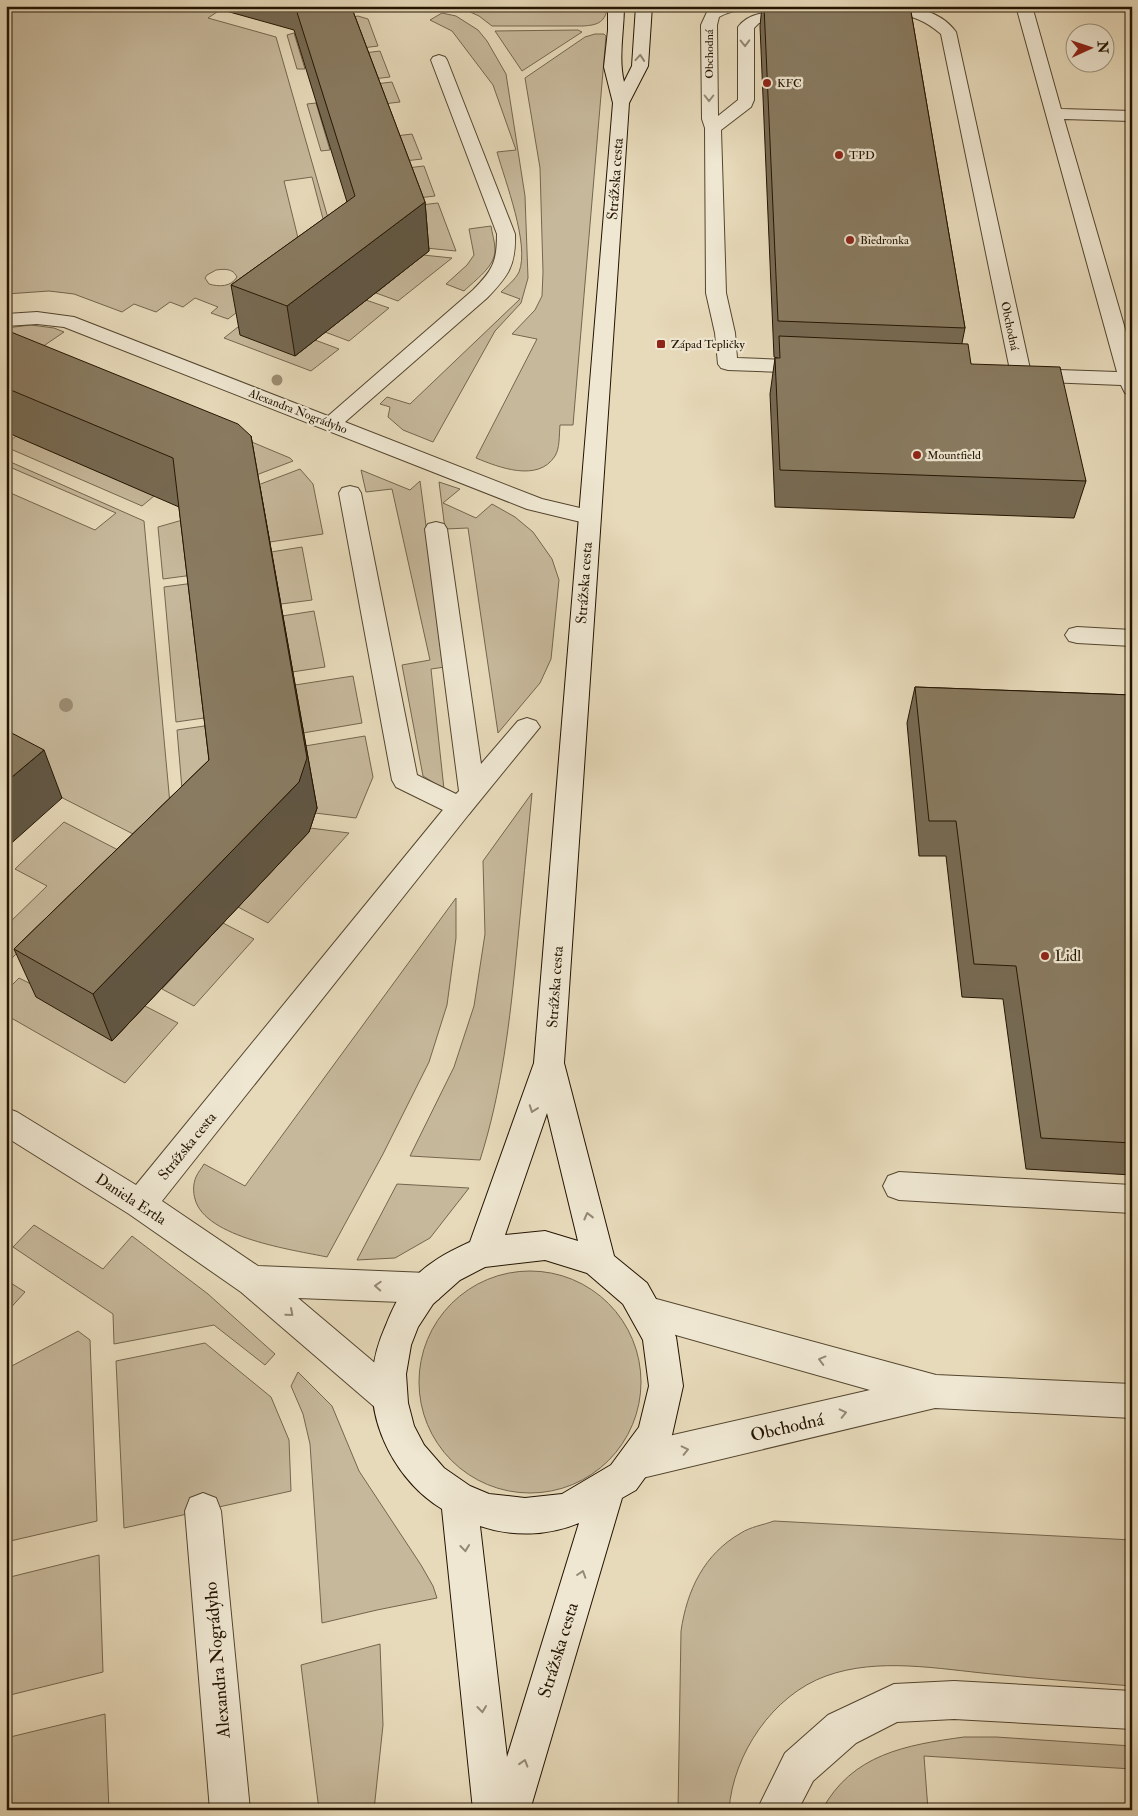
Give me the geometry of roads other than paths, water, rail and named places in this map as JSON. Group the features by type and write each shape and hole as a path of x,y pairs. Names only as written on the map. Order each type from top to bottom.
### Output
{"street":[{"name":"Strážska cesta","path":"483,1252 549,1063 621,103 612,67 616,30 616,6"},
{"name":"Strážska cesta","path":"621,103 640,66 644,6"},
{"name":"Obchodná","path":"857,12 879,9 908,10 936,20 948,32 1011,374 1131,382 1024,6"},
{"name":"Obchodná","path":"713,128 745,104 744,34 749,23 764,17 811,13 735,7 722,8 710,18 710,119 713,128 716,293 725,333 728,364 826,368"},
{"path":"331,424 502,273 506,255 506,234 439,60"},
{"path":"1055,114 1130,116"},
{"name":"Alexandra Nográdyho","path":"6,320 37,318 67,321 535,504 589,517"},
{"path":"350,494 405,780 466,800 436,529"},
{"path":"1077,634 1132,638"},
{"name":"Strážska cesta","path":"140,1204 527,727"},
{"name":"Strážska cesta","path":"549,1063 600,1264"},
{"name":"Daniela Ertla","path":"6,1121 140,1204 253,1281 389,1398"},
{"path":"899,1186 1132,1199"},
{"path":"543,1245 573,1252 600,1264 619,1277 636,1294 649,1313 662,1344 666,1361 667,1379 662,1414 648,1447 638,1462 607,1490 568,1510 546,1515 523,1516 479,1509 440,1488 424,1474 410,1457 400,1438 389,1398 388,1367 395,1339 409,1312 427,1288 443,1273 462,1261 483,1252 513,1246 543,1245"},
{"path":"253,1281 427,1288"},
{"name":"Obchodná","path":"649,1313 936,1392 1132,1401"},
{"name":"Obchodná","path":"638,1462 936,1392"},
{"name":"Strážska cesta","path":"510,1810 607,1490"},
{"path":"459,1499 493,1810"},
{"name":"Alexandra Nográdyho","path":"203,1511 230,1810"},
{"path":"777,1810 799,1766 842,1729 894,1703 954,1700 1132,1710"}],"place":[{"name":"KFC","path":"767,83"},
{"name":"TPD","path":"839,155"},
{"name":"Biedronka","path":"850,240"},
{"name":"Západ Tepličky","path":"661,344"},
{"name":"Mountfield","path":"917,455"},
{"name":"Lidl","path":"1045,956"}]}
